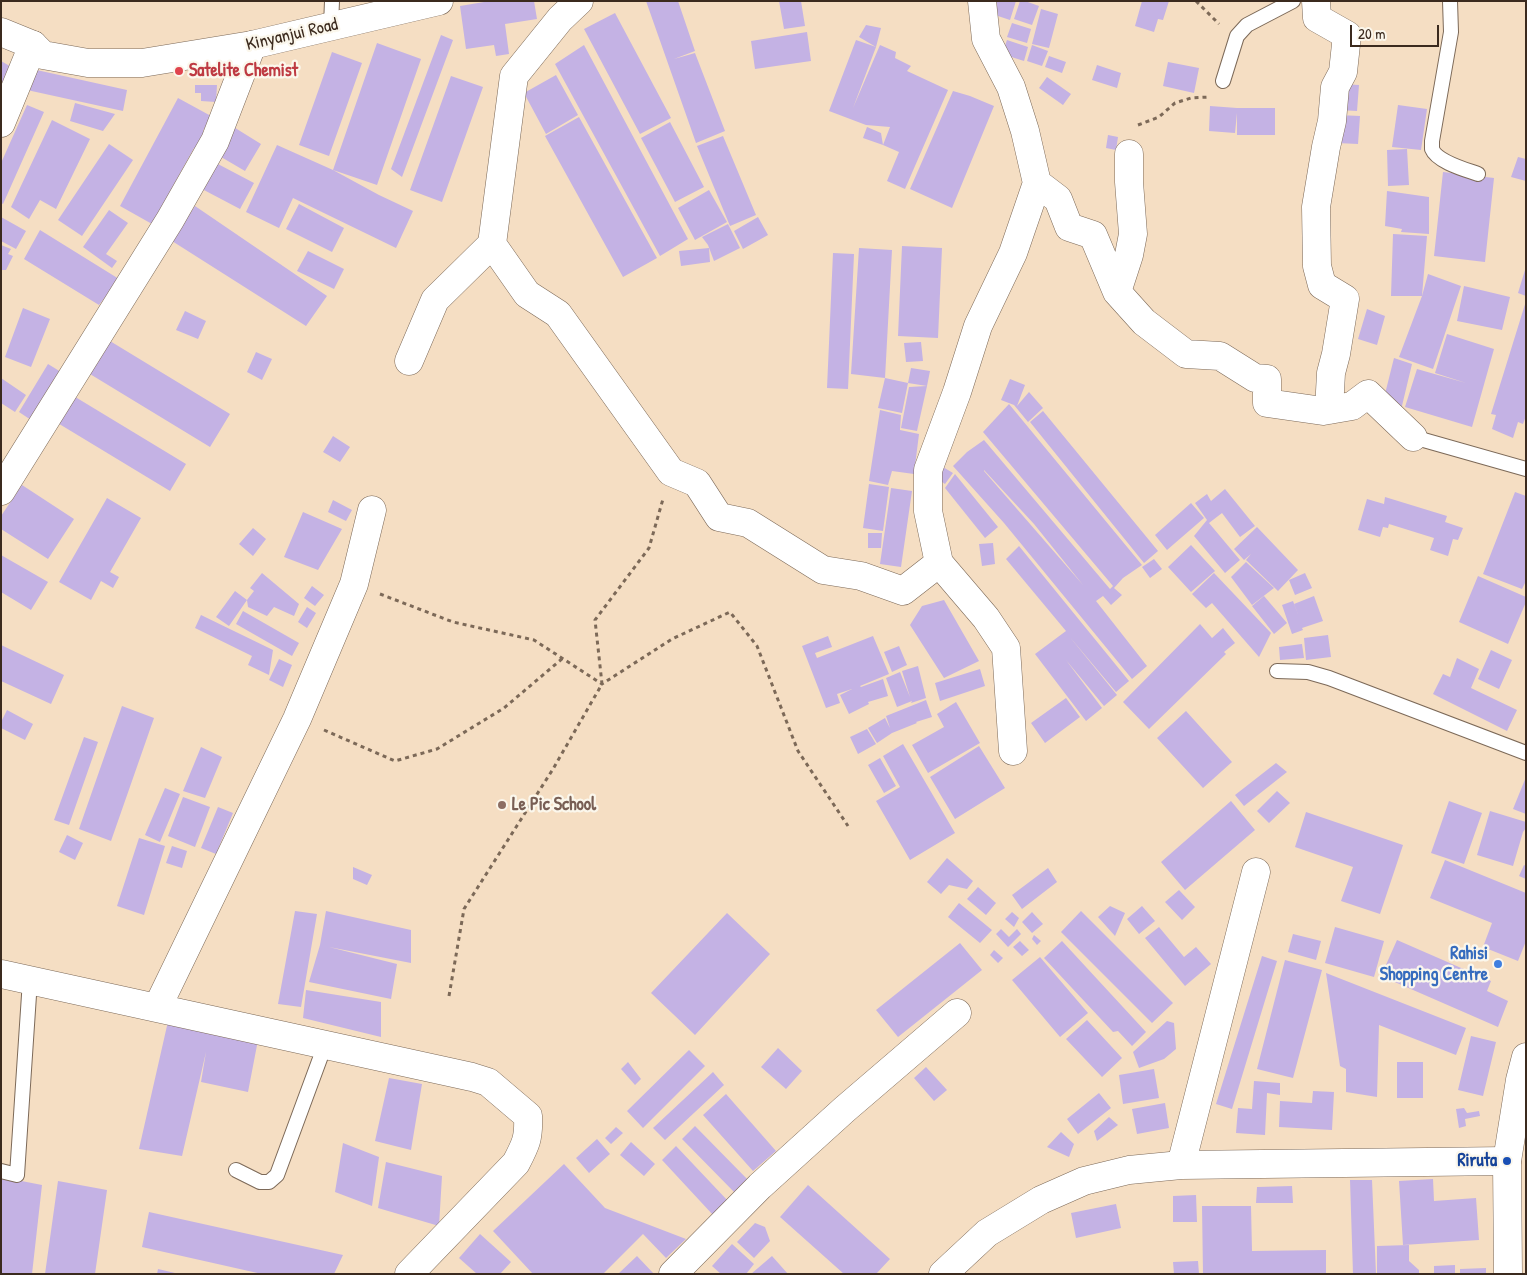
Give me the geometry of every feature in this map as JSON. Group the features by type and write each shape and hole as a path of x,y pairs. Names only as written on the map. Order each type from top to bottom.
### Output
{"street":[{"name":"Kinyanjui Road","path":"1,32 33,45 43,55 88,64 142,63 252,45 331,14 437,1"},
{"path":"409,361 435,300 492,244 514,76 560,19 579,1"},
{"path":"982,1 986,39 1011,87 1037,183 1012,253 978,326 957,392 928,470 928,511 939,563 986,618 1006,648 1014,751"},
{"path":"1316,1 1317,18 1347,35 1343,72 1335,87 1332,122 1316,207 1317,266 1322,285 1344,299 1328,410"},
{"path":"1,122 33,45"},
{"path":"1,491 170,220 216,141 252,45"},
{"path":"1117,292 1129,255 1133,234 1129,182 1131,140"},
{"path":"1037,183 1058,200 1069,227 1093,235 1117,292 1144,322 1186,354 1220,356 1255,378 1267,379 1267,403 1323,411 1352,406 1368,394 1414,437"},
{"path":"492,244 527,294 558,314 671,472 697,483 719,517 748,523 823,570 861,576 903,591 939,563"},
{"path":"157,1008 297,719 354,584 372,510"},
{"path":"1181,1165 1256,872"},
{"path":"1,974 488,1082 528,1116 529,1135 526,1146 516,1163 409,1274"},
{"path":"673,1274 760,1186 816,1134 957,1014"},
{"path":"1508,1274 1507,1161 1520,1080 1526,1057"},
{"path":"943,1274 987,1233 1041,1200 1084,1181 1129,1170 1181,1165 1507,1161"}],"lane":[{"path":"1223,81 1237,36 1248,25 1293,1"},
{"path":"1450,1 1451,32 1432,149 1437,156 1446,162 1478,174"},
{"path":"1414,437 1526,469"},
{"path":"1277,671 1308,672 1329,678 1526,754"},
{"path":"1,1171 17,1175 30,980"},
{"path":"236,1170 260,1182 270,1182 277,1175 325,1045"}],"path":[{"path":"1196,1 1219,23 1220,32"},
{"path":"1131,140 1175,103 1191,98 1221,95 1223,81"},
{"path":"602,684 595,620 649,548 671,472"},
{"path":"354,584 453,622 534,640 602,684"},
{"path":"449,996 464,910 553,769 602,684 672,639 730,612 758,646 798,751 848,826"},
{"path":"297,719 396,761 437,749 504,708 563,658"}],"building":[{"path":"490,1 534,1 537,19 505,24 509,54 496,56 494,45 466,49 460,6"},
{"path":"646,1 678,1 695,51 674,59 695,53 725,131 696,143"},
{"path":"779,1 801,1 805,26 784,29"},
{"path":"993,1 1016,1 1010,20 989,13"},
{"path":"1020,1 1039,6 1032,25 1014,19"},
{"path":"1142,1 1169,1 1163,20 1158,19 1154,32 1135,26"},
{"path":"1041,9 1058,14 1049,48 1032,44"},
{"path":"615,13 671,118 640,134 584,29"},
{"path":"1012,23 1031,29 1027,43 1007,37"},
{"path":"866,25 881,28 876,47 859,37"},
{"path":"807,32 811,61 755,69 751,41"},
{"path":"441,35 453,40 402,177 391,169"},
{"path":"856,40 876,47 853,108 880,45 896,52 895,58 911,66 907,71 948,90 905,189 887,181 899,152 883,145 890,127 866,125 829,111"},
{"path":"1007,40 1028,47 1024,61 1002,54"},
{"path":"377,43 421,59 377,185 333,170"},
{"path":"584,45 688,239 660,256 555,64"},
{"path":"1032,45 1048,51 1042,66 1027,61"},
{"path":"332,52 362,63 329,156 299,145"},
{"path":"1049,56 1066,62 1062,73 1045,67"},
{"path":"1,61 15,69 1,86"},
{"path":"1168,62 1199,68 1194,93 1163,86"},
{"path":"1097,65 1121,73 1117,88 1092,80"},
{"path":"32,69 127,90 123,111 27,90"},
{"path":"556,75 578,115 546,134 524,93"},
{"path":"451,76 483,87 442,202 410,190"},
{"path":"1047,77 1071,94 1063,105 1039,88"},
{"path":"1341,84 1359,85 1357,111 1339,110"},
{"path":"195,85 217,85 216,102 201,101 201,93 195,93"},
{"path":"953,91 994,106 952,208 910,189"},
{"path":"178,98 211,116 203,131 212,136 202,152 194,148 152,224 120,206"},
{"path":"75,103 115,114 103,131 70,121"},
{"path":"27,105 44,112 3,204 1,203 1,163"},
{"path":"1398,105 1427,109 1421,150 1392,147"},
{"path":"1210,106 1275,108 1275,135 1237,135 1237,113 1235,133 1209,131"},
{"path":"1338,115 1360,116 1358,144 1337,143"},
{"path":"579,117 657,258 623,277 545,136"},
{"path":"52,120 90,139 56,209 40,200 29,219 11,207"},
{"path":"670,122 704,187 675,202 641,138"},
{"path":"232,126 261,144 245,171 216,154"},
{"path":"867,127 881,133 883,145 863,138"},
{"path":"1108,135 1118,137 1116,150 1106,148"},
{"path":"723,136 756,215 730,226 697,146"},
{"path":"109,144 133,160 82,236 58,220"},
{"path":"277,145 333,170 413,211 396,248 293,198 279,228 246,212"},
{"path":"1407,149 1409,185 1388,186 1387,150"},
{"path":"1518,157 1526,159 1526,181 1511,177"},
{"path":"216,163 254,183 240,209 202,189"},
{"path":"1443,172 1494,178 1485,262 1434,256"},
{"path":"709,190 727,222 695,240 678,208"},
{"path":"1387,191 1429,197 1429,234 1401,232 1402,229 1385,226"},
{"path":"299,204 344,228 332,252 286,229"},
{"path":"195,206 327,296 306,326 172,241"},
{"path":"109,210 128,223 106,254 117,261 112,268 83,247"},
{"path":"1,217 26,231 16,249 1,241"},
{"path":"758,217 768,235 743,249 734,231"},
{"path":"728,224 740,248 714,261 708,245 702,237"},
{"path":"40,230 119,279 99,305 24,259"},
{"path":"1393,234 1427,236 1422,296 1391,296"},
{"path":"1,245 11,249 8,254 13,256 6,270 1,270"},
{"path":"902,246 942,248 938,338 898,336"},
{"path":"709,248 710,262 681,266 679,251"},
{"path":"859,248 892,250 885,378 851,374"},
{"path":"308,251 344,269 334,289 297,271"},
{"path":"833,253 854,254 848,389 827,388"},
{"path":"1526,270 1526,296 1518,293"},
{"path":"1428,274 1461,286 1433,369 1399,357 1422,296"},
{"path":"1464,286 1510,297 1502,330 1457,321"},
{"path":"1526,301 1526,416 1523,424 1518,422 1513,438 1492,429 1496,415 1491,414"},
{"path":"23,308 50,319 31,367 5,357"},
{"path":"1367,309 1385,316 1377,345 1358,339"},
{"path":"185,311 206,321 198,339 176,330"},
{"path":"1447,334 1494,349 1472,427 1405,407 1417,369 1466,383 1435,373"},
{"path":"105,338 230,414 210,447 85,371"},
{"path":"921,342 923,361 906,362 904,343"},
{"path":"256,352 272,359 262,380 247,372"},
{"path":"1394,358 1412,364 1401,410 1382,406"},
{"path":"48,364 61,372 31,420 19,412"},
{"path":"911,368 930,371 927,386 908,383"},
{"path":"1,378 26,395 15,412 1,403"},
{"path":"885,378 908,383 902,413 878,408"},
{"path":"1010,379 1025,385 1017,406 1029,392 1043,408 1028,422 1014,405 1001,400"},
{"path":"927,386 917,431 901,428 909,387"},
{"path":"72,395 186,464 170,491 56,422"},
{"path":"1009,404 1142,565 1123,578 1114,588 1122,595 1111,605 1103,596 1096,601 1147,666 1132,679 1004,523 953,466 967,452 984,440 1110,589 1113,586 983,432","holes":["984,470 1034,524 1083,585"]},
{"path":"880,410 901,415 900,430 919,434 914,474 892,471 888,485 869,481"},
{"path":"1043,411 1158,551 1144,563 1030,422"},
{"path":"333,436 350,447 340,462 323,452"},
{"path":"943,467 953,473 945,484 935,477"},
{"path":"955,474 998,527 985,538 945,488"},
{"path":"869,484 889,487 883,531 863,528"},
{"path":"22,485 74,519 48,559 1,529 1,516"},
{"path":"891,488 912,491 901,567 880,564"},
{"path":"1225,489 1255,526 1240,537 1222,513 1209,523 1240,560 1225,573 1194,536 1207,520 1195,503 1207,494 1211,501"},
{"path":"1515,492 1526,496 1526,581 1522,589 1483,574"},
{"path":"1385,497 1447,516 1445,522 1463,528 1458,540 1453,539 1448,556 1430,550 1434,538 1389,524 1388,528 1383,527 1380,537 1358,530 1367,499 1384,504"},
{"path":"107,498 141,518 110,572 119,577 113,588 101,581 91,600 59,582"},
{"path":"333,500 352,510 346,521 328,512"},
{"path":"1191,503 1204,518 1167,550 1155,535"},
{"path":"303,512 342,529 318,570 284,557"},
{"path":"1257,527 1298,570 1278,591 1246,560 1251,554 1244,560 1234,549"},
{"path":"253,528 266,539 253,556 239,544"},
{"path":"868,533 882,533 881,548 868,548"},
{"path":"993,543 995,564 982,566 979,544"},
{"path":"1191,545 1215,571 1191,592 1168,567"},
{"path":"1019,546 1129,681 1116,692 1069,636 1117,695 1104,706 1066,660 1102,708 1086,721 1035,654 1066,631 1006,559"},
{"path":"1,555 48,582 31,610 1,592"},
{"path":"1154,559 1162,569 1150,578 1142,567"},
{"path":"1246,562 1274,588 1252,605 1231,577"},
{"path":"262,573 299,604 294,616 274,607 267,616 248,607 247,600 254,591 250,588"},
{"path":"1214,573 1271,633 1259,657 1212,603 1206,608 1192,594"},
{"path":"1305,573 1312,588 1295,595 1289,580"},
{"path":"1478,576 1526,597 1526,602 1508,644 1459,622"},
{"path":"312,586 324,595 315,606 304,598"},
{"path":"235,591 247,600 229,626 216,617"},
{"path":"1264,596 1287,623 1274,634 1252,606"},
{"path":"1314,596 1323,621 1302,628 1303,630 1292,634 1282,605 1293,601 1294,604"},
{"path":"944,600 979,661 944,678 910,625 922,606"},
{"path":"307,607 316,613 307,628 298,622"},
{"path":"243,611 299,643 292,656 236,624"},
{"path":"201,615 273,650 269,675 248,665 252,656 195,628"},
{"path":"1200,624 1212,638 1223,628 1235,643 1149,729 1123,702"},
{"path":"1328,635 1331,657 1306,660 1304,638"},
{"path":"828,636 832,647 815,653 817,658 873,636 889,674 860,686 883,679 888,696 868,702 869,704 849,714 840,695 852,689 837,694 840,703 826,708 802,646"},
{"path":"1302,644 1304,658 1280,660 1279,647"},
{"path":"1,645 64,675 51,704 1,681"},
{"path":"899,646 907,665 892,672 884,652"},
{"path":"1491,650 1512,660 1499,689 1478,679"},
{"path":"1457,658 1479,669 1471,688 1517,710 1507,731 1433,694 1443,674 1450,677"},
{"path":"279,659 292,665 283,687 269,680"},
{"path":"918,666 926,698 897,707 886,678 900,672 910,697 902,671"},
{"path":"980,669 985,686 940,701 935,683"},
{"path":"1066,698 1080,717 1045,743 1031,723"},
{"path":"926,700 932,717 892,733 877,743 868,728 885,718 890,728 886,716"},
{"path":"956,702 980,743 928,773 912,745 944,727 937,714"},
{"path":"122,706 154,718 111,841 79,829"},
{"path":"7,710 33,724 25,740 1,728 1,722"},
{"path":"1186,711 1232,762 1203,788 1157,738"},
{"path":"867,729 876,744 858,754 850,737"},
{"path":"84,737 98,742 69,825 54,820"},
{"path":"903,744 955,833 910,860 876,801 900,787 883,756"},
{"path":"979,746 1005,788 955,819 930,777"},
{"path":"201,747 222,757 205,798 183,791"},
{"path":"880,758 896,786 884,793 868,765"},
{"path":"1276,763 1287,772 1244,806 1235,795"},
{"path":"1526,777 1526,814 1513,809"},
{"path":"165,788 180,794 160,842 145,835"},
{"path":"1277,791 1290,803 1269,823 1257,811"},
{"path":"183,797 210,807 195,847 168,836"},
{"path":"1231,801 1255,830 1185,890 1161,862"},
{"path":"1449,801 1482,813 1464,864 1431,853"},
{"path":"218,807 233,813 216,854 201,848"},
{"path":"1490,811 1526,822 1526,828 1523,832 1513,866 1477,855"},
{"path":"1306,812 1403,845 1380,914 1341,901 1353,867 1295,847"},
{"path":"67,835 83,843 75,860 59,852"},
{"path":"139,838 165,846 144,915 117,906"},
{"path":"172,846 187,851 182,868 166,863"},
{"path":"947,858 973,881 967,889 949,885 941,894 927,882"},
{"path":"1445,860 1526,893 1526,941 1518,961 1483,947 1492,923 1430,898"},
{"path":"1524,865 1526,866 1526,879 1519,876"},
{"path":"353,867 372,875 367,885 353,879"},
{"path":"1048,868 1057,882 1022,909 1012,895"},
{"path":"978,887 996,903 986,915 967,899"},
{"path":"1179,890 1195,907 1182,920 1165,902"},
{"path":"959,903 992,930 980,943 948,917"},
{"path":"1110,906 1125,913 1115,936 1098,917"},
{"path":"1142,906 1155,921 1139,934 1127,919"},
{"path":"295,911 317,914 301,1007 278,1004"},
{"path":"326,911 411,930 411,963 329,947 397,964 391,999 309,982 320,945"},
{"path":"1081,911 1173,1003 1152,1023 1061,932"},
{"path":"1012,912 1019,918 1014,927 1005,919"},
{"path":"1032,912 1043,924 1032,933 1022,922"},
{"path":"727,913 770,954 695,1035 651,993"},
{"path":"1159,927 1184,957 1196,947 1211,964 1185,986 1145,938"},
{"path":"1335,927 1384,941 1374,977 1325,963"},
{"path":"1001,929 1009,937 1017,929 1021,934 1008,947 996,934"},
{"path":"1293,934 1321,941 1316,960 1288,952"},
{"path":"1034,935 1041,941 1037,945 1032,939"},
{"path":"1397,940 1491,981 1487,991 1508,1001 1498,1027 1381,976"},
{"path":"1020,941 1029,950 1022,956 1013,947"},
{"path":"1062,941 1146,1032 1132,1046 1118,1031 1113,1032 1044,958"},
{"path":"960,943 982,970 898,1037 876,1010"},
{"path":"994,950 1003,958 998,963 990,955"},
{"path":"1262,956 1277,961 1232,1109 1216,1104"},
{"path":"1040,957 1088,1013 1060,1037 1012,980"},
{"path":"1285,960 1322,970 1293,1078 1257,1069"},
{"path":"1326,973 1466,1028 1456,1055 1379,1025 1377,1097 1346,1092 1346,1069 1340,1066"},
{"path":"306,990 381,1002 381,1037 303,1018"},
{"path":"169,1017 258,1040 248,1092 201,1082 206,1052 182,1156 139,1149"},
{"path":"1087,1020 1122,1058 1102,1077 1066,1039"},
{"path":"1167,1021 1174,1023 1176,1049 1164,1059 1139,1068 1133,1052"},
{"path":"1471,1036 1496,1042 1483,1096 1458,1090"},
{"path":"778,1048 802,1071 786,1089 761,1067"},
{"path":"689,1050 705,1066 643,1128 627,1111"},
{"path":"628,1062 641,1079 635,1085 621,1069"},
{"path":"1397,1062 1423,1062 1423,1098 1397,1098"},
{"path":"926,1067 947,1090 934,1101 914,1078"},
{"path":"1154,1069 1159,1098 1123,1104 1119,1075"},
{"path":"713,1072 724,1085 665,1140 653,1128"},
{"path":"389,1078 422,1084 411,1150 375,1141"},
{"path":"1254,1081 1280,1083 1280,1095 1267,1093 1265,1135 1236,1133 1238,1108 1252,1109"},
{"path":"1313,1091 1334,1092 1332,1130 1279,1127 1280,1101 1312,1103"},
{"path":"1099,1093 1111,1108 1078,1134 1067,1119"},
{"path":"726,1094 776,1151 753,1171 703,1115"},
{"path":"1165,1103 1169,1128 1137,1134 1132,1109"},
{"path":"1464,1108 1467,1113 1479,1111 1480,1116 1465,1119 1466,1126 1459,1128 1456,1109"},
{"path":"1109,1117 1118,1125 1097,1141 1094,1131"},
{"path":"695,1126 749,1181 736,1194 682,1139"},
{"path":"616,1127 623,1133 611,1144 605,1138"},
{"path":"1061,1132 1074,1144 1069,1157 1047,1147"},
{"path":"597,1139 610,1154 589,1173 576,1158"},
{"path":"631,1142 655,1164 644,1176 620,1155"},
{"path":"343,1143 379,1157 372,1206 335,1192"},
{"path":"676,1146 728,1201 713,1215 662,1160"},
{"path":"386,1162 442,1176 439,1226 378,1208"},
{"path":"564,1164 605,1208 686,1239 666,1258 643,1234 603,1274 533,1274 493,1231"},
{"path":"1,1177 42,1185 32,1274 1,1274"},
{"path":"1433,1179 1434,1201 1476,1198 1479,1240 1403,1245 1399,1181"},
{"path":"1350,1180 1372,1180 1376,1274 1353,1274"},
{"path":"58,1181 107,1190 95,1274 45,1274"},
{"path":"808,1185 890,1259 876,1274 844,1274 780,1217"},
{"path":"1292,1186 1293,1203 1256,1203 1257,1187"},
{"path":"1196,1195 1197,1222 1173,1222 1173,1196"},
{"path":"1116,1204 1121,1228 1076,1238 1071,1213"},
{"path":"1202,1206 1251,1206 1252,1251 1326,1250 1326,1274 1203,1274"},
{"path":"149,1212 343,1255 334,1274 262,1274 142,1247"},
{"path":"755,1223 765,1227 770,1241 754,1258 737,1242"},
{"path":"480,1234 511,1262 500,1274 477,1274 459,1258"},
{"path":"732,1244 754,1264 746,1274 721,1274 712,1266"},
{"path":"1409,1245 1409,1261 1419,1270 1419,1274 1377,1274 1377,1246"},
{"path":"637,1256 654,1274 618,1274"},
{"path":"772,1256 788,1274 751,1274"},
{"path":"1198,1261 1199,1274 1174,1274 1173,1262"},
{"path":"1455,1265 1455,1274 1434,1274 1434,1266"},
{"path":"1486,1268 1486,1274 1460,1274 1460,1269"},
{"path":"158,1269 175,1273 175,1274 157,1274"}],"place":[{"name":"Satelite Chemist","path":"179,71"},
{"name":"Le Pic School","path":"502,805"},
{"name":"Rahisi Shopping Centre","path":"1498,964"},
{"name":"Riruta","path":"1507,1161"}]}
